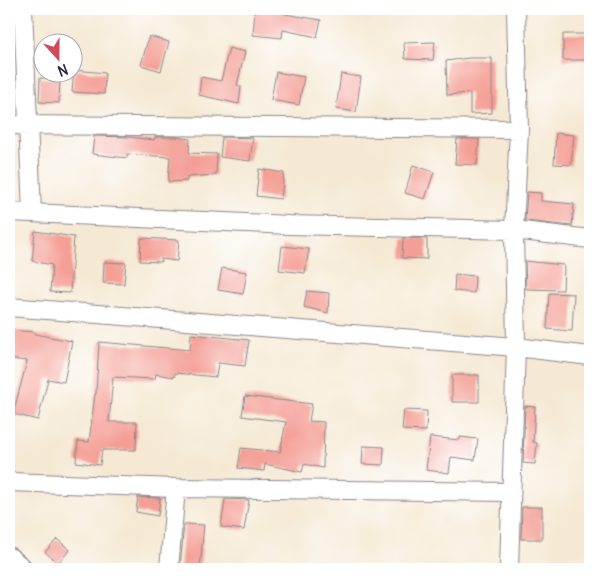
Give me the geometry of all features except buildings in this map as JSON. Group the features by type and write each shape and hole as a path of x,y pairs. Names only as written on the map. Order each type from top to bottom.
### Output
{"street":[{"path":"24,9 32,212"},
{"path":"508,569 516,347 514,230 519,129 516,9"},
{"path":"9,126 519,129"},
{"path":"9,212 289,225 514,230 590,239"},
{"path":"9,307 516,347 590,356"},
{"path":"9,482 176,488 510,492"},
{"path":"169,569 176,488"},
{"path":"9,559 21,569"}]}
